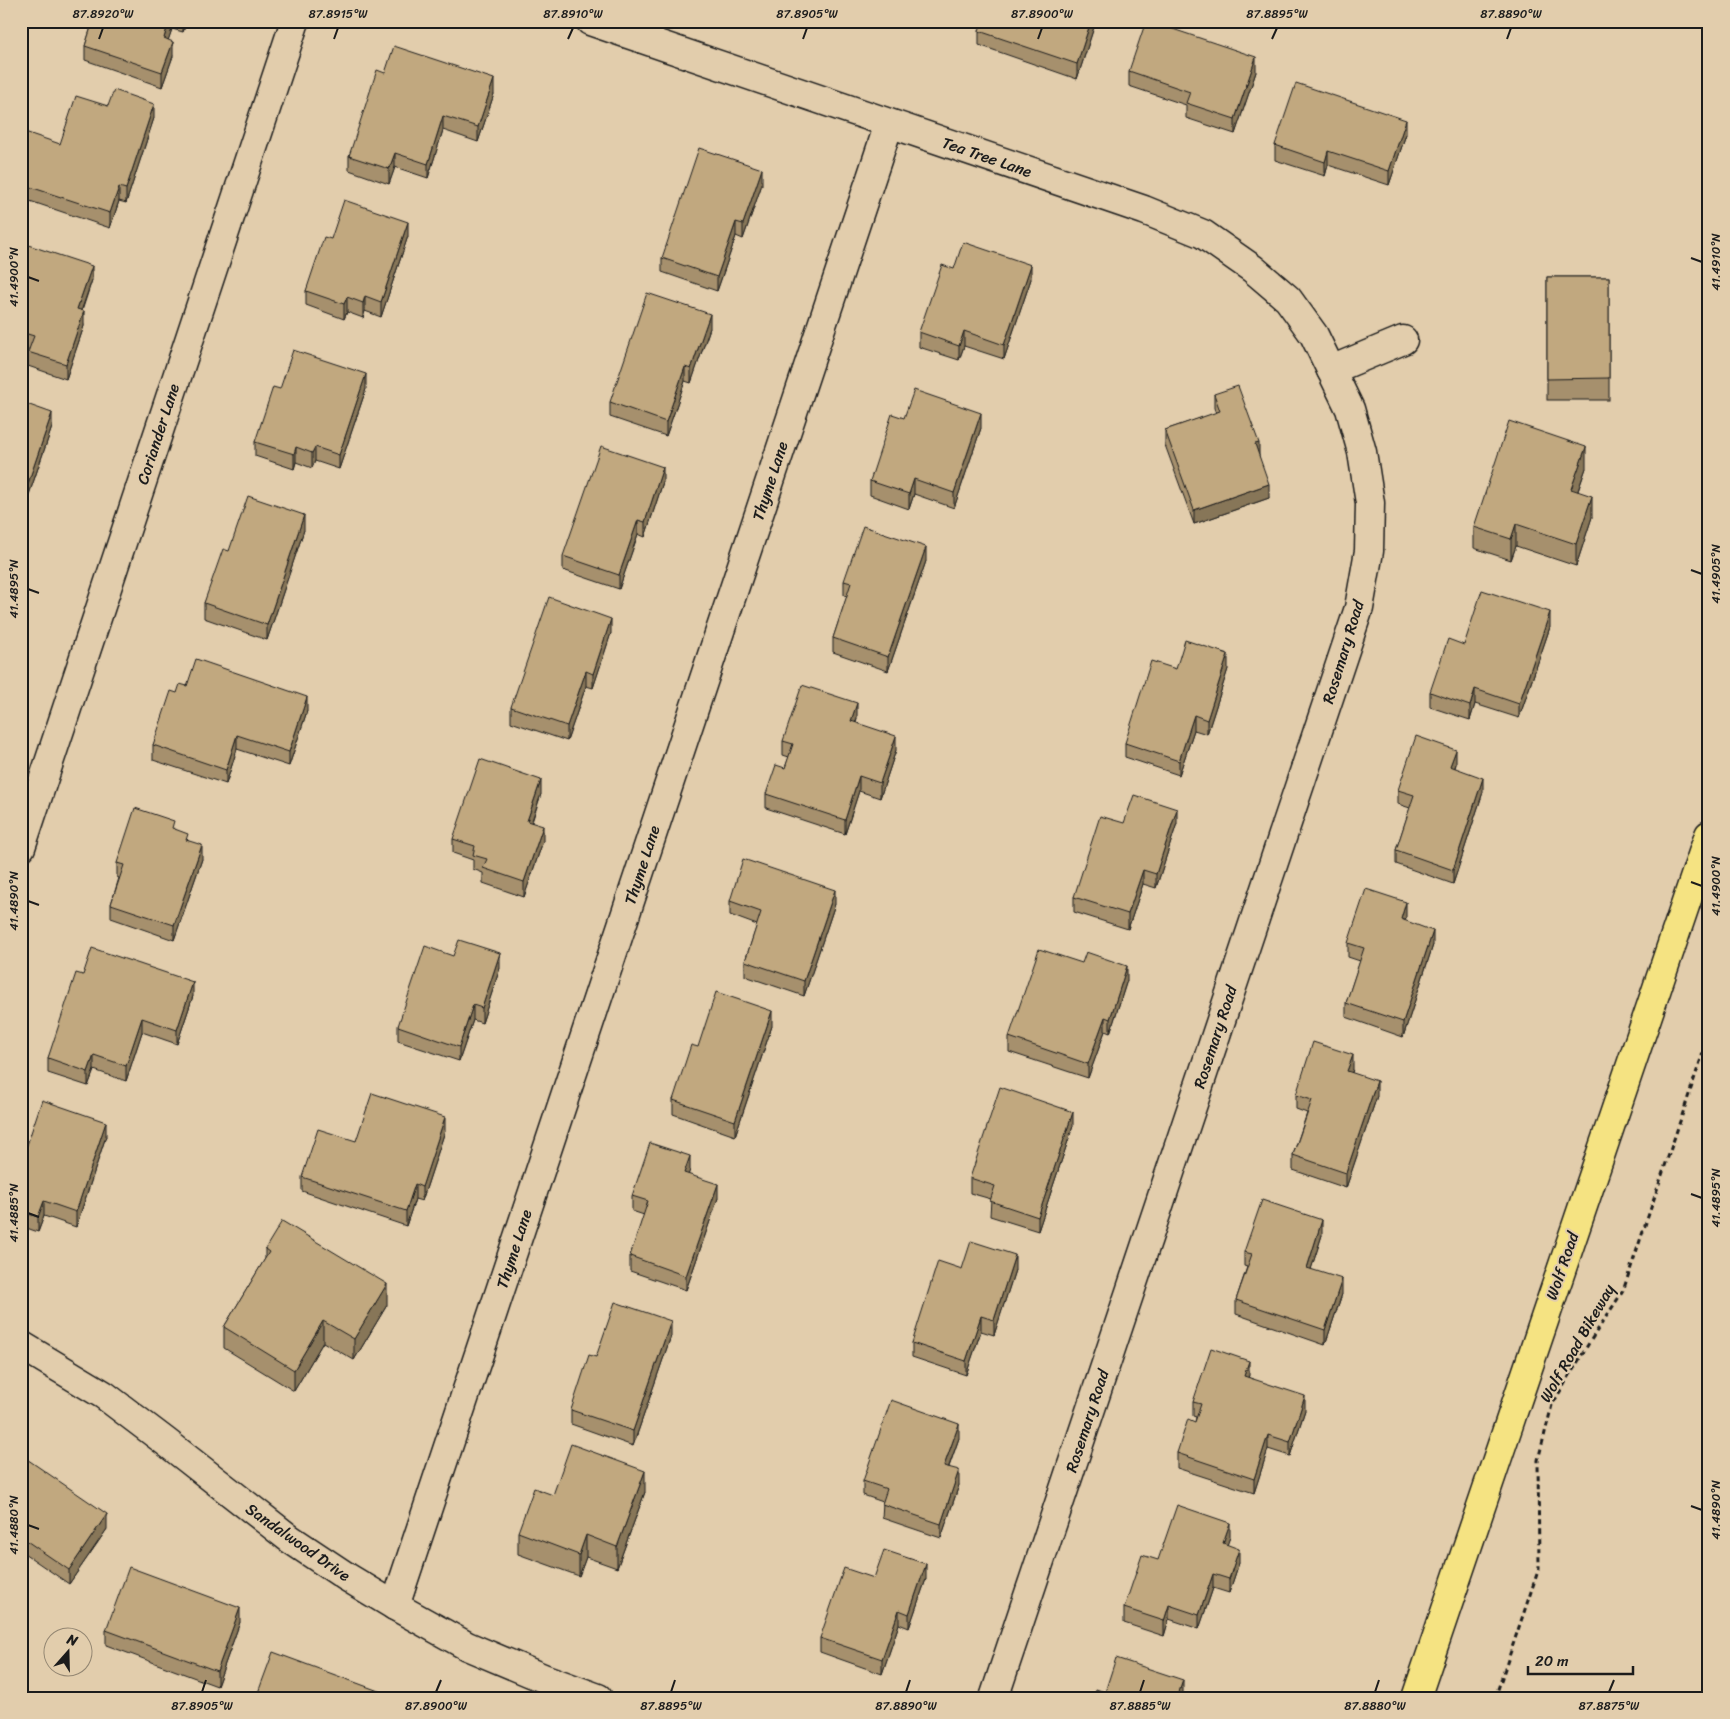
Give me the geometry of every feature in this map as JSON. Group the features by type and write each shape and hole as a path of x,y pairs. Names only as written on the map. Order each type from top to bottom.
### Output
{"main road":[{"name":"Wolf Road","path":"1416,1698 1709,835"}],"street":[{"name":"Coriander Lane","path":"21,847 295,21"},
{"name":"Tea Tree Lane","path":"590,21 1144,210 1203,234 1253,269 1288,299 1314,335 1331,370"},
{"name":"Thyme Lane","path":"395,1606 889,124"},
{"path":"1331,370 1402,340"},
{"name":"Rosemary Road","path":"994,1698 1359,608 1369,551 1370,503 1362,452 1350,409 1331,370"},
{"name":"Sandalwood Drive","path":"21,1345 104,1395 290,1539 347,1577 467,1646 543,1678 598,1698"}],"path":[{"name":"Wolf Road Bikeway","path":"1495,1698 1539,1568 1538,1460 1552,1405 1623,1290 1709,1035"}],"building":[{"path":"93,21 169,21 164,38 173,42 162,72 85,46"},
{"path":"982,21 1091,21 1077,64 979,31"},
{"path":"1146,21 1256,57 1235,119 1186,103 1190,92 1129,71"},
{"path":"394,46 494,79 478,127 443,116 428,164 395,153 389,169 349,156 377,70 385,73"},
{"path":"1296,83 1406,120 1389,171 1328,151 1325,162 1275,145"},
{"path":"114,90 154,104 126,189 119,187 110,213 21,184 21,144 25,132 60,144 76,96 108,106"},
{"path":"699,148 762,169 743,224 736,222 717,277 662,258"},
{"path":"344,200 408,222 381,302 365,296 363,303 347,297 344,304 306,291 324,237 331,239"},
{"path":"963,242 1031,265 1004,345 964,331 959,346 919,332 942,265 954,269"},
{"path":"22,243 92,266 77,309 84,311 66,364 28,352 34,336 21,332"},
{"path":"1547,277 1609,277 1609,378 1547,379"},
{"path":"647,293 710,314 691,369 685,367 666,422 610,402"},
{"path":"293,350 366,374 339,455 315,447 312,453 296,447 294,454 255,442 273,387 280,389"},
{"path":"1238,386 1259,443 1255,444 1269,484 1194,510 1165,430 1220,411 1214,394"},
{"path":"914,390 981,413 954,493 914,479 909,494 870,481 892,414 904,418"},
{"path":"21,402 52,413 23,498 21,497"},
{"path":"1509,421 1586,447 1571,489 1592,496 1576,544 1516,524 1511,539 1474,527"},
{"path":"601,446 663,467 645,522 638,520 619,575 563,556"},
{"path":"248,496 304,515 267,625 204,603 223,549 229,551"},
{"path":"863,526 926,547 888,657 833,638 851,583 844,581"},
{"path":"1482,590 1550,612 1519,704 1475,689 1470,706 1430,692 1448,639 1464,645"},
{"path":"549,597 611,619 593,674 586,671 567,726 511,707"},
{"path":"1185,640 1228,654 1207,720 1194,715 1179,761 1125,743 1151,661 1176,669"},
{"path":"196,659 307,697 289,752 237,735 226,770 153,745 171,691 177,693 180,684 187,686"},
{"path":"802,685 857,703 851,721 896,736 880,783 859,776 845,820 766,794 776,765 785,768 793,744 783,741"},
{"path":"1416,736 1456,750 1450,766 1483,778 1453,870 1396,850 1414,795 1398,790"},
{"path":"480,759 541,780 527,821 543,826 524,882 483,868 487,859 473,855 475,846 453,839"},
{"path":"1134,795 1177,809 1156,874 1143,870 1128,914 1074,897 1100,816 1124,823"},
{"path":"135,808 174,821 172,828 188,834 186,840 202,845 174,925 111,904 124,865 117,863"},
{"path":"743,859 835,890 804,981 745,961 761,912 730,901"},
{"path":"1366,889 1406,902 1401,919 1433,931 1403,1022 1346,1003 1364,948 1348,943"},
{"path":"459,940 500,953 482,1008 473,1005 459,1047 398,1026 425,946 453,956"},
{"path":"92,948 193,982 177,1030 142,1018 126,1066 94,1055 88,1072 48,1058 76,973 83,975"},
{"path":"1039,949 1082,963 1086,952 1127,966 1110,1019 1105,1017 1088,1064 1009,1037"},
{"path":"716,992 772,1011 735,1121 673,1100 691,1045 698,1047"},
{"path":"1313,1042 1353,1055 1347,1071 1377,1081 1346,1173 1293,1155 1312,1100 1296,1095"},
{"path":"1000,1087 1073,1112 1038,1217 990,1201 995,1186 970,1178"},
{"path":"372,1093 445,1117 422,1187 415,1184 406,1211 302,1177 318,1129 356,1141"},
{"path":"42,1100 106,1122 76,1212 44,1201 38,1217 21,1212 21,1150 25,1151"},
{"path":"650,1143 690,1156 684,1173 718,1184 686,1276 630,1256 648,1201 632,1196"},
{"path":"1262,1200 1322,1220 1307,1268 1342,1279 1325,1330 1236,1300 1252,1254 1244,1252"},
{"path":"282,1221 387,1284 354,1339 323,1321 294,1370 224,1327 269,1252 265,1249"},
{"path":"971,1241 1015,1255 994,1320 981,1316 966,1361 912,1343 938,1261 962,1269"},
{"path":"615,1302 671,1321 633,1431 571,1410 589,1355 596,1357"},
{"path":"1211,1348 1249,1361 1244,1376 1305,1396 1290,1442 1268,1435 1254,1479 1177,1453 1188,1419 1195,1422 1201,1404 1193,1402"},
{"path":"891,1400 959,1424 944,1466 959,1470 941,1524 882,1504 887,1489 863,1481"},
{"path":"571,1444 645,1471 617,1547 586,1535 579,1555 518,1532 534,1488 553,1495"},
{"path":"21,1455 107,1514 69,1570 21,1537"},
{"path":"1177,1505 1230,1523 1223,1543 1239,1549 1229,1579 1213,1574 1199,1615 1169,1605 1164,1621 1124,1608 1142,1555 1158,1560"},
{"path":"884,1550 926,1564 909,1614 899,1610 882,1659 820,1638 844,1568 874,1578"},
{"path":"129,1567 240,1608 217,1671 106,1630"},
{"path":"273,1652 384,1693 382,1698 256,1698"},
{"path":"1116,1658 1183,1680 1177,1698 1094,1698 1096,1689 1105,1692"}]}
